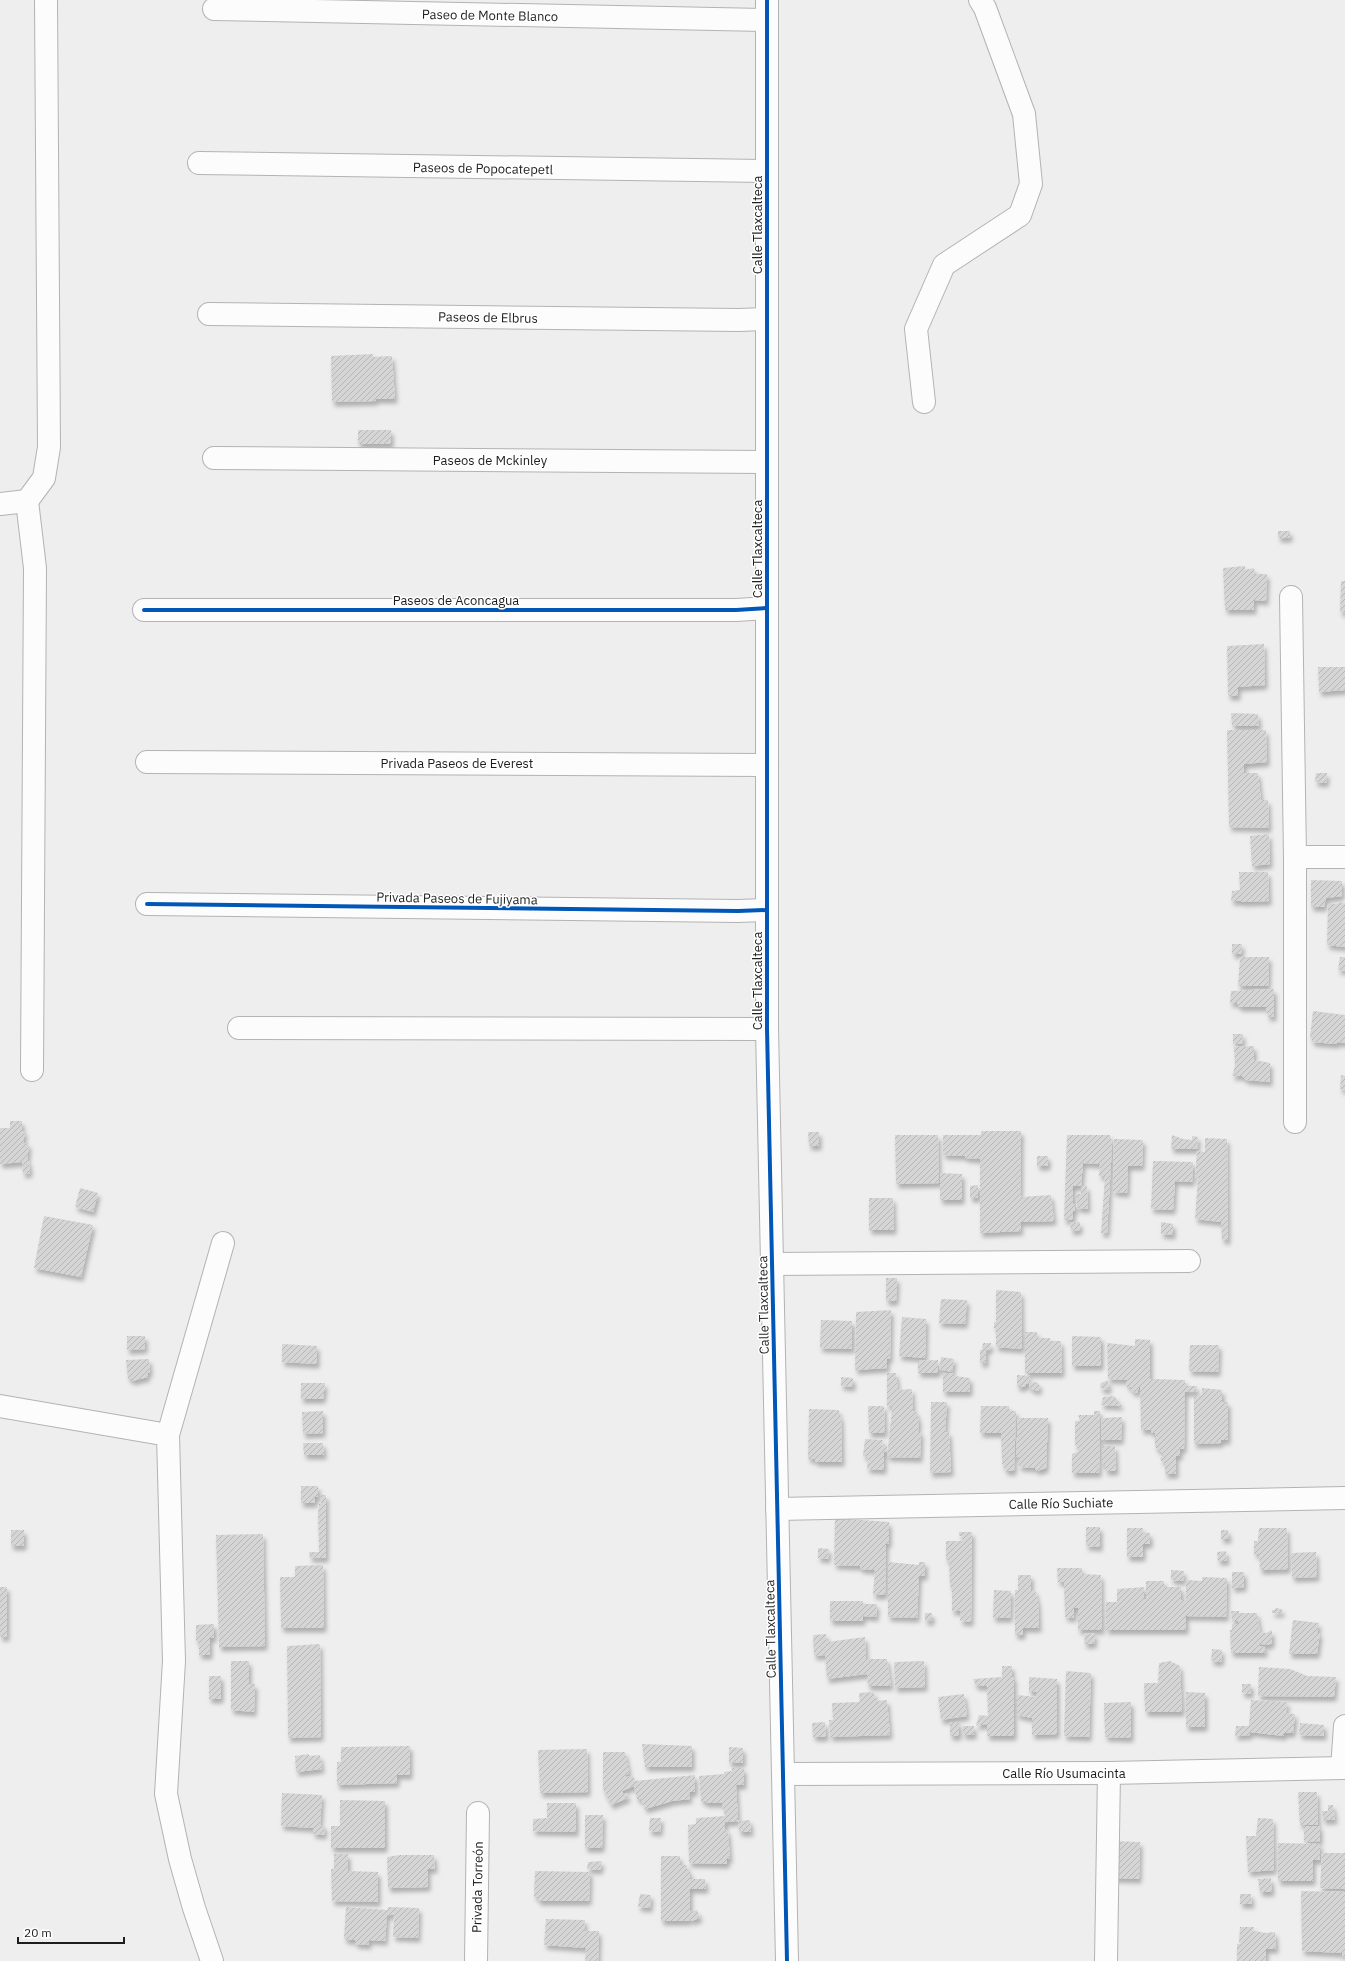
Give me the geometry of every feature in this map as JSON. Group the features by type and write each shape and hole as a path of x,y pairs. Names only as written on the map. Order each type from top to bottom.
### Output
{"street":[{"path":"32,1070 35,568 27,501 44,478 49,447 46,0"},
{"path":"924,402 916,328 944,266 1020,215 1031,184 1024,114 985,8 980,0"},
{"name":"Paseo de Monte Blanco","path":"214,8 767,10"},
{"name":"Calle Tlaxcalteca","path":"767,10 767,1029 787,1961"},
{"name":"Paseos de Popocatepetl","path":"199,163 767,171"},
{"name":"Paseos de Elbrus","path":"209,314 739,320 767,319"},
{"name":"Paseos de Mckinley","path":"214,458 767,462"},
{"path":"0,504 27,501"},
{"path":"1292,597 1296,856 1295,1122"},
{"name":"Paseos de Aconcagua","path":"144,610 736,610 767,608"},
{"name":"Privada Paseos de Everest","path":"147,762 767,765"},
{"path":"1296,856 1345,857"},
{"name":"Privada Paseos de Fujiyama","path":"147,904 738,911 767,910"},
{"path":"239,1028 767,1029"},
{"path":"212,1961 194,1908 180,1859 166,1794 174,1662 168,1435 223,1243"},
{"path":"772,1264 1189,1261"},
{"path":"0,1406 168,1435"},
{"name":"Calle Río Suchiate","path":"777,1509 1345,1498"},
{"path":"1344,1768 1345,1726"},
{"name":"Calle Río Usumacinta","path":"783,1774 1109,1773 1344,1768"},
{"path":"1106,1961 1109,1773"},
{"name":"Privada Torreón","path":"476,1961 478,1814"}],"building":[{"path":"373,354 373,357 392,356 395,399 332,402 331,356"},
{"path":"358,430 391,430 391,444 358,444"},
{"path":"1278,531 1290,531 1290,538 1278,538"},
{"path":"1245,566 1245,570 1254,568 1255,574 1267,574 1266,601 1254,600 1254,610 1225,610 1223,568"},
{"path":"1341,581 1345,581 1345,613 1340,612"},
{"path":"1264,644 1265,685 1238,687 1238,696 1228,696 1227,646"},
{"path":"1318,667 1345,667 1345,690 1319,692"},
{"path":"1231,713 1258,714 1259,726 1232,726"},
{"path":"1227,730 1266,730 1267,762 1244,764 1244,773 1258,773 1261,800 1268,800 1269,828 1229,827"},
{"path":"1316,773 1327,773 1326,783 1315,782"},
{"path":"1269,834 1270,864 1252,866 1250,836"},
{"path":"1239,872 1268,872 1269,901 1231,901 1232,891 1240,890"},
{"path":"1311,880 1342,881 1342,896 1326,898 1324,907 1311,907"},
{"path":"1339,902 1345,903 1345,947 1327,945 1328,904 1338,904"},
{"path":"1232,944 1242,944 1241,954 1232,954"},
{"path":"1240,957 1269,957 1268,986 1238,986"},
{"path":"1340,957 1345,957 1345,971 1338,970"},
{"path":"1274,989 1274,1017 1268,1017 1266,1007 1239,1007 1237,1003 1230,1003 1231,991"},
{"path":"1313,1011 1345,1015 1345,1043 1337,1042 1336,1044 1312,1042 1312,1038 1310,1038"},
{"path":"1233,1034 1243,1034 1242,1044 1233,1044"},
{"path":"1254,1046 1254,1060 1270,1063 1270,1082 1246,1080 1242,1076 1232,1076 1235,1066 1234,1047"},
{"path":"1341,1075 1345,1076 1345,1090 1340,1089"},
{"path":"10,1121 22,1121 22,1131 25,1131 23,1144 29,1143 27,1162 29,1161 30,1173 23,1174 22,1162 0,1164 0,1128 10,1128"},
{"path":"981,1131 1021,1131 1020,1220 1021,1197 1051,1195 1054,1221 1020,1222 1021,1231 980,1233 980,1159 965,1158 965,1156 943,1155 943,1135 981,1135"},
{"path":"808,1132 819,1132 819,1146 809,1146"},
{"path":"895,1135 938,1135 939,1183 896,1184"},
{"path":"1067,1135 1110,1135 1112,1145 1107,1233 1101,1233 1105,1176 1099,1176 1100,1164 1083,1163 1081,1186 1073,1186 1073,1204 1075,1204 1075,1211 1073,1211 1073,1220 1064,1220"},
{"path":"1172,1135 1183,1139 1192,1140 1192,1136 1198,1137 1197,1149 1171,1149"},
{"path":"1205,1138 1227,1139 1228,1240 1222,1240 1221,1222 1195,1219 1198,1178 1195,1178 1197,1151 1205,1152"},
{"path":"1114,1139 1143,1140 1142,1166 1128,1166 1127,1193 1113,1192"},
{"path":"1037,1156 1048,1156 1048,1166 1037,1166"},
{"path":"1153,1161 1193,1162 1192,1182 1175,1181 1173,1210 1151,1209"},
{"path":"940,1173 962,1174 962,1200 940,1200"},
{"path":"978,1185 978,1198 970,1198 970,1186"},
{"path":"1081,1186 1087,1186 1088,1209 1077,1208 1076,1194 1081,1194"},
{"path":"80,1188 98,1193 93,1212 75,1207"},
{"path":"869,1198 893,1198 894,1230 869,1230"},
{"path":"44,1216 93,1225 81,1277 34,1268"},
{"path":"1080,1222 1080,1230 1071,1231 1070,1223"},
{"path":"1161,1222 1173,1224 1173,1235 1161,1234"},
{"path":"886,1278 897,1278 896,1301 886,1301"},
{"path":"996,1290 1021,1292 1022,1349 996,1347 996,1328 994,1328 994,1322 996,1322"},
{"path":"941,1299 967,1300 965,1324 939,1323"},
{"path":"891,1310 890,1359 887,1359 887,1368 855,1370 856,1312"},
{"path":"902,1317 926,1319 925,1358 899,1356"},
{"path":"821,1320 852,1321 852,1349 820,1348"},
{"path":"1025,1332 1037,1332 1037,1338 1050,1338 1050,1341 1061,1341 1062,1373 1025,1373"},
{"path":"127,1336 145,1336 145,1349 127,1350"},
{"path":"1072,1336 1101,1337 1101,1366 1072,1366"},
{"path":"1135,1339 1150,1340 1150,1379 1185,1380 1185,1386 1197,1386 1196,1392 1185,1392 1184,1449 1180,1449 1180,1456 1176,1456 1176,1474 1165,1474 1165,1461 1161,1461 1160,1458 1163,1456 1163,1453 1155,1447 1155,1433 1151,1433 1151,1430 1141,1430 1140,1384 1137,1393 1131,1391 1131,1387 1127,1387 1126,1382 1128,1380 1108,1379 1107,1343 1135,1346"},
{"path":"983,1343 991,1343 990,1349 986,1350 986,1363 980,1363 980,1350 982,1350"},
{"path":"282,1344 317,1346 317,1364 282,1362"},
{"path":"1190,1345 1219,1345 1218,1372 1189,1371"},
{"path":"941,1357 954,1359 952,1372 939,1369"},
{"path":"149,1359 150,1372 147,1373 148,1377 132,1381 132,1379 128,1379 126,1360"},
{"path":"938,1360 938,1373 918,1373 918,1361"},
{"path":"887,1373 896,1373 898,1390 912,1389 913,1411 917,1412 917,1418 919,1418 918,1432 921,1432 920,1458 887,1457 892,1406 887,1406"},
{"path":"943,1373 954,1373 954,1376 970,1378 970,1392 943,1392"},
{"path":"1017,1375 1030,1376 1028,1381 1030,1383 1037,1382 1040,1386 1038,1391 1029,1388 1029,1384 1026,1384 1024,1387 1017,1387"},
{"path":"841,1377 853,1378 853,1387 841,1386"},
{"path":"1108,1380 1109,1389 1104,1390 1100,1387 1101,1383"},
{"path":"301,1383 325,1383 323,1399 301,1399"},
{"path":"1202,1388 1222,1390 1222,1402 1228,1402 1228,1440 1221,1440 1221,1443 1194,1444 1194,1397 1196,1395 1202,1395"},
{"path":"1114,1396 1122,1406 1101,1405 1103,1397"},
{"path":"931,1402 947,1402 945,1432 949,1432 951,1472 930,1473"},
{"path":"868,1406 884,1406 885,1433 869,1433"},
{"path":"981,1406 1009,1406 1009,1411 1016,1411 1014,1471 1006,1471 1002,1463 1001,1433 980,1433"},
{"path":"809,1409 839,1410 839,1416 841,1417 842,1462 815,1462 815,1459 808,1459"},
{"path":"323,1411 323,1433 303,1434 302,1412"},
{"path":"1094,1411 1100,1411 1099,1473 1072,1473 1072,1454 1079,1451 1075,1444 1075,1421 1080,1421 1078,1415 1094,1415"},
{"path":"1122,1417 1121,1440 1101,1440 1102,1418"},
{"path":"1018,1418 1048,1418 1046,1468 1037,1471 1035,1468 1019,1467 1019,1457 1016,1457"},
{"path":"865,1439 883,1440 882,1446 887,1446 887,1452 884,1452 884,1470 867,1469 868,1457 863,1456"},
{"path":"303,1443 323,1443 324,1455 304,1455"},
{"path":"1102,1446 1115,1446 1116,1471 1105,1471 1105,1464 1102,1464"},
{"path":"301,1486 318,1486 318,1497 315,1497 315,1503 301,1503"},
{"path":"321,1495 326,1495 326,1558 310,1558 309,1552 319,1552 318,1514 319,1504 321,1504"},
{"path":"835,1518 889,1522 889,1544 886,1543 885,1595 873,1595 875,1570 860,1569 860,1566 834,1565"},
{"path":"1086,1527 1100,1527 1100,1547 1086,1546"},
{"path":"1127,1528 1143,1528 1143,1533 1150,1533 1150,1544 1143,1544 1143,1557 1127,1557"},
{"path":"1259,1528 1287,1528 1288,1569 1260,1570 1259,1554 1254,1554 1254,1541 1258,1541"},
{"path":"11,1530 24,1530 24,1546 11,1546"},
{"path":"1221,1530 1228,1530 1229,1539 1221,1539"},
{"path":"959,1532 972,1532 971,1622 960,1621 961,1611 952,1611 952,1587 950,1587 949,1560 946,1560 946,1541 963,1541 963,1536 959,1536"},
{"path":"263,1534 265,1646 219,1647 216,1535"},
{"path":"818,1548 829,1549 828,1559 818,1558"},
{"path":"1226,1551 1227,1561 1218,1561 1217,1552"},
{"path":"1316,1552 1317,1577 1292,1578 1291,1553"},
{"path":"888,1562 919,1565 919,1562 925,1562 925,1576 919,1576 917,1618 888,1617"},
{"path":"323,1565 324,1628 281,1628 280,1577 295,1577 295,1566"},
{"path":"1057,1568 1082,1568 1082,1574 1101,1575 1102,1630 1078,1630 1078,1608 1074,1608 1074,1618 1065,1617 1064,1582 1058,1582"},
{"path":"1171,1570 1184,1571 1183,1581 1171,1580"},
{"path":"1232,1572 1244,1572 1244,1587 1232,1588"},
{"path":"1018,1575 1031,1575 1031,1590 1035,1590 1038,1603 1039,1628 1023,1628 1023,1635 1015,1635 1015,1590 1018,1590"},
{"path":"1202,1577 1227,1578 1226,1617 1186,1616 1186,1630 1106,1630 1106,1602 1117,1602 1117,1589 1144,1587 1144,1599 1146,1599 1146,1581 1164,1581 1164,1587 1181,1587 1181,1600 1186,1600 1186,1580 1202,1581"},
{"path":"0,1587 7,1587 7,1637 0,1637"},
{"path":"994,1590 1011,1591 1010,1618 993,1618"},
{"path":"830,1601 863,1601 863,1604 877,1604 876,1617 863,1616 863,1621 830,1621"},
{"path":"1275,1608 1282,1609 1282,1613 1272,1613 1272,1610 1275,1610"},
{"path":"1231,1611 1239,1611 1239,1613 1257,1613 1260,1632 1266,1633 1272,1630 1272,1643 1268,1645 1260,1644 1260,1646 1265,1647 1265,1653 1231,1653 1230,1630 1232,1630 1232,1624 1238,1624 1238,1621 1232,1621"},
{"path":"925,1613 932,1613 932,1621 925,1621"},
{"path":"1293,1620 1319,1623 1317,1633 1320,1633 1317,1654 1289,1654"},
{"path":"214,1624 214,1638 210,1638 210,1655 199,1655 199,1641 196,1641 196,1625"},
{"path":"1085,1633 1095,1634 1094,1644 1084,1644"},
{"path":"826,1634 827,1642 865,1637 866,1659 887,1659 891,1686 868,1686 867,1674 827,1679 825,1655 814,1656 813,1635"},
{"path":"320,1644 321,1737 288,1738 287,1646"},
{"path":"1212,1649 1222,1650 1221,1662 1211,1661"},
{"path":"231,1661 249,1661 249,1684 255,1684 254,1712 231,1710"},
{"path":"924,1661 925,1687 895,1688 894,1662"},
{"path":"1170,1661 1180,1666 1182,1712 1145,1712 1144,1683 1158,1683 1159,1663"},
{"path":"1002,1666 1012,1666 1012,1677 1014,1677 1014,1736 987,1736 987,1724 976,1726 979,1715 988,1716 987,1686 976,1686 973,1679 1002,1677"},
{"path":"1259,1667 1290,1669 1307,1676 1336,1677 1334,1697 1258,1696"},
{"path":"1066,1671 1091,1673 1089,1737 1064,1736"},
{"path":"209,1676 221,1676 221,1699 209,1699"},
{"path":"1029,1677 1057,1679 1057,1734 1032,1735 1032,1718 1017,1715 1017,1695 1036,1697 1036,1692 1029,1692"},
{"path":"1242,1684 1251,1684 1251,1694 1242,1693"},
{"path":"874,1692 875,1701 887,1700 890,1735 830,1737 829,1720 833,1720 832,1703 860,1702 859,1693"},
{"path":"1186,1692 1205,1693 1205,1727 1186,1727"},
{"path":"964,1694 967,1716 941,1720 938,1697"},
{"path":"1251,1700 1287,1702 1286,1713 1295,1714 1293,1733 1284,1733 1284,1736 1250,1732 1250,1735 1235,1736 1236,1726 1249,1726"},
{"path":"1131,1702 1131,1738 1105,1737 1104,1703"},
{"path":"825,1722 826,1737 813,1737 812,1723"},
{"path":"950,1722 959,1722 959,1736 950,1736"},
{"path":"1300,1723 1324,1725 1324,1736 1299,1735"},
{"path":"963,1726 974,1726 974,1735 963,1735"},
{"path":"642,1744 692,1746 692,1767 645,1767"},
{"path":"410,1746 410,1775 397,1775 397,1783 337,1785 337,1762 341,1762 341,1747"},
{"path":"729,1747 743,1748 743,1763 729,1763"},
{"path":"587,1749 588,1792 540,1793 538,1750"},
{"path":"603,1752 625,1752 629,1773 626,1777 633,1776 635,1781 695,1775 695,1792 689,1792 690,1799 672,1801 645,1809 641,1799 637,1799 634,1786 622,1791 623,1794 627,1793 628,1798 611,1805 603,1789"},
{"path":"309,1754 309,1756 320,1755 322,1769 296,1772 295,1756"},
{"path":"732,1768 744,1768 744,1785 736,1785 738,1821 725,1822 725,1829 728,1832 730,1859 727,1859 727,1864 689,1863 688,1825 696,1824 696,1818 725,1816 722,1803 705,1803 705,1801 701,1801 699,1776 724,1774 724,1772 732,1771"},
{"path":"1298,1792 1317,1792 1318,1825 1300,1825"},
{"path":"282,1793 322,1795 320,1825 325,1826 324,1835 313,1834 313,1828 281,1826"},
{"path":"340,1800 385,1801 385,1848 331,1848 331,1826 340,1826"},
{"path":"547,1803 576,1803 576,1832 533,1831 533,1819 547,1818"},
{"path":"1328,1805 1333,1805 1335,1820 1323,1820 1322,1811 1328,1811"},
{"path":"585,1815 603,1815 602,1848 585,1848"},
{"path":"650,1818 661,1818 660,1832 649,1831"},
{"path":"1258,1818 1273,1819 1274,1870 1248,1872 1246,1836 1256,1836"},
{"path":"750,1820 751,1832 739,1832 738,1821"},
{"path":"1304,1826 1320,1826 1320,1841 1304,1842"},
{"path":"1111,1841 1140,1842 1139,1879 1110,1878"},
{"path":"1278,1843 1320,1844 1320,1860 1313,1860 1313,1881 1278,1881"},
{"path":"1322,1853 1345,1853 1345,1889 1320,1888"},
{"path":"334,1854 348,1854 348,1871 378,1872 378,1902 332,1901 331,1869 334,1869"},
{"path":"400,1855 434,1855 435,1869 428,1869 428,1887 388,1888 387,1857"},
{"path":"661,1856 680,1856 680,1865 687,1865 687,1871 690,1871 690,1879 705,1879 706,1889 690,1889 690,1912 697,1910 700,1918 691,1921 690,1915 689,1921 661,1921"},
{"path":"602,1861 600,1870 587,1869 588,1862"},
{"path":"535,1871 590,1872 589,1901 538,1901 538,1897 534,1897"},
{"path":"1271,1878 1272,1892 1260,1892 1258,1879"},
{"path":"1301,1891 1345,1892 1345,1957 1342,1956 1342,1953 1302,1951"},
{"path":"640,1894 651,1895 650,1908 638,1907"},
{"path":"1240,1894 1251,1894 1252,1904 1240,1904"},
{"path":"346,1907 388,1910 388,1907 419,1908 418,1938 393,1937 394,1915 387,1915 385,1941 369,1940 369,1945 355,1944 355,1940 346,1940 344,1938"},
{"path":"546,1919 585,1920 584,1931 599,1931 598,1961 585,1961 586,1948 544,1945"},
{"path":"1240,1927 1254,1927 1253,1931 1266,1933 1275,1932 1276,1949 1266,1949 1266,1961 1237,1961 1237,1944 1243,1944 1239,1943"}],"cycle path":[{"path":"767,0 767,1029 787,1961"},
{"path":"144,610 736,610 767,608"},
{"path":"147,904 738,911 767,910"}]}
